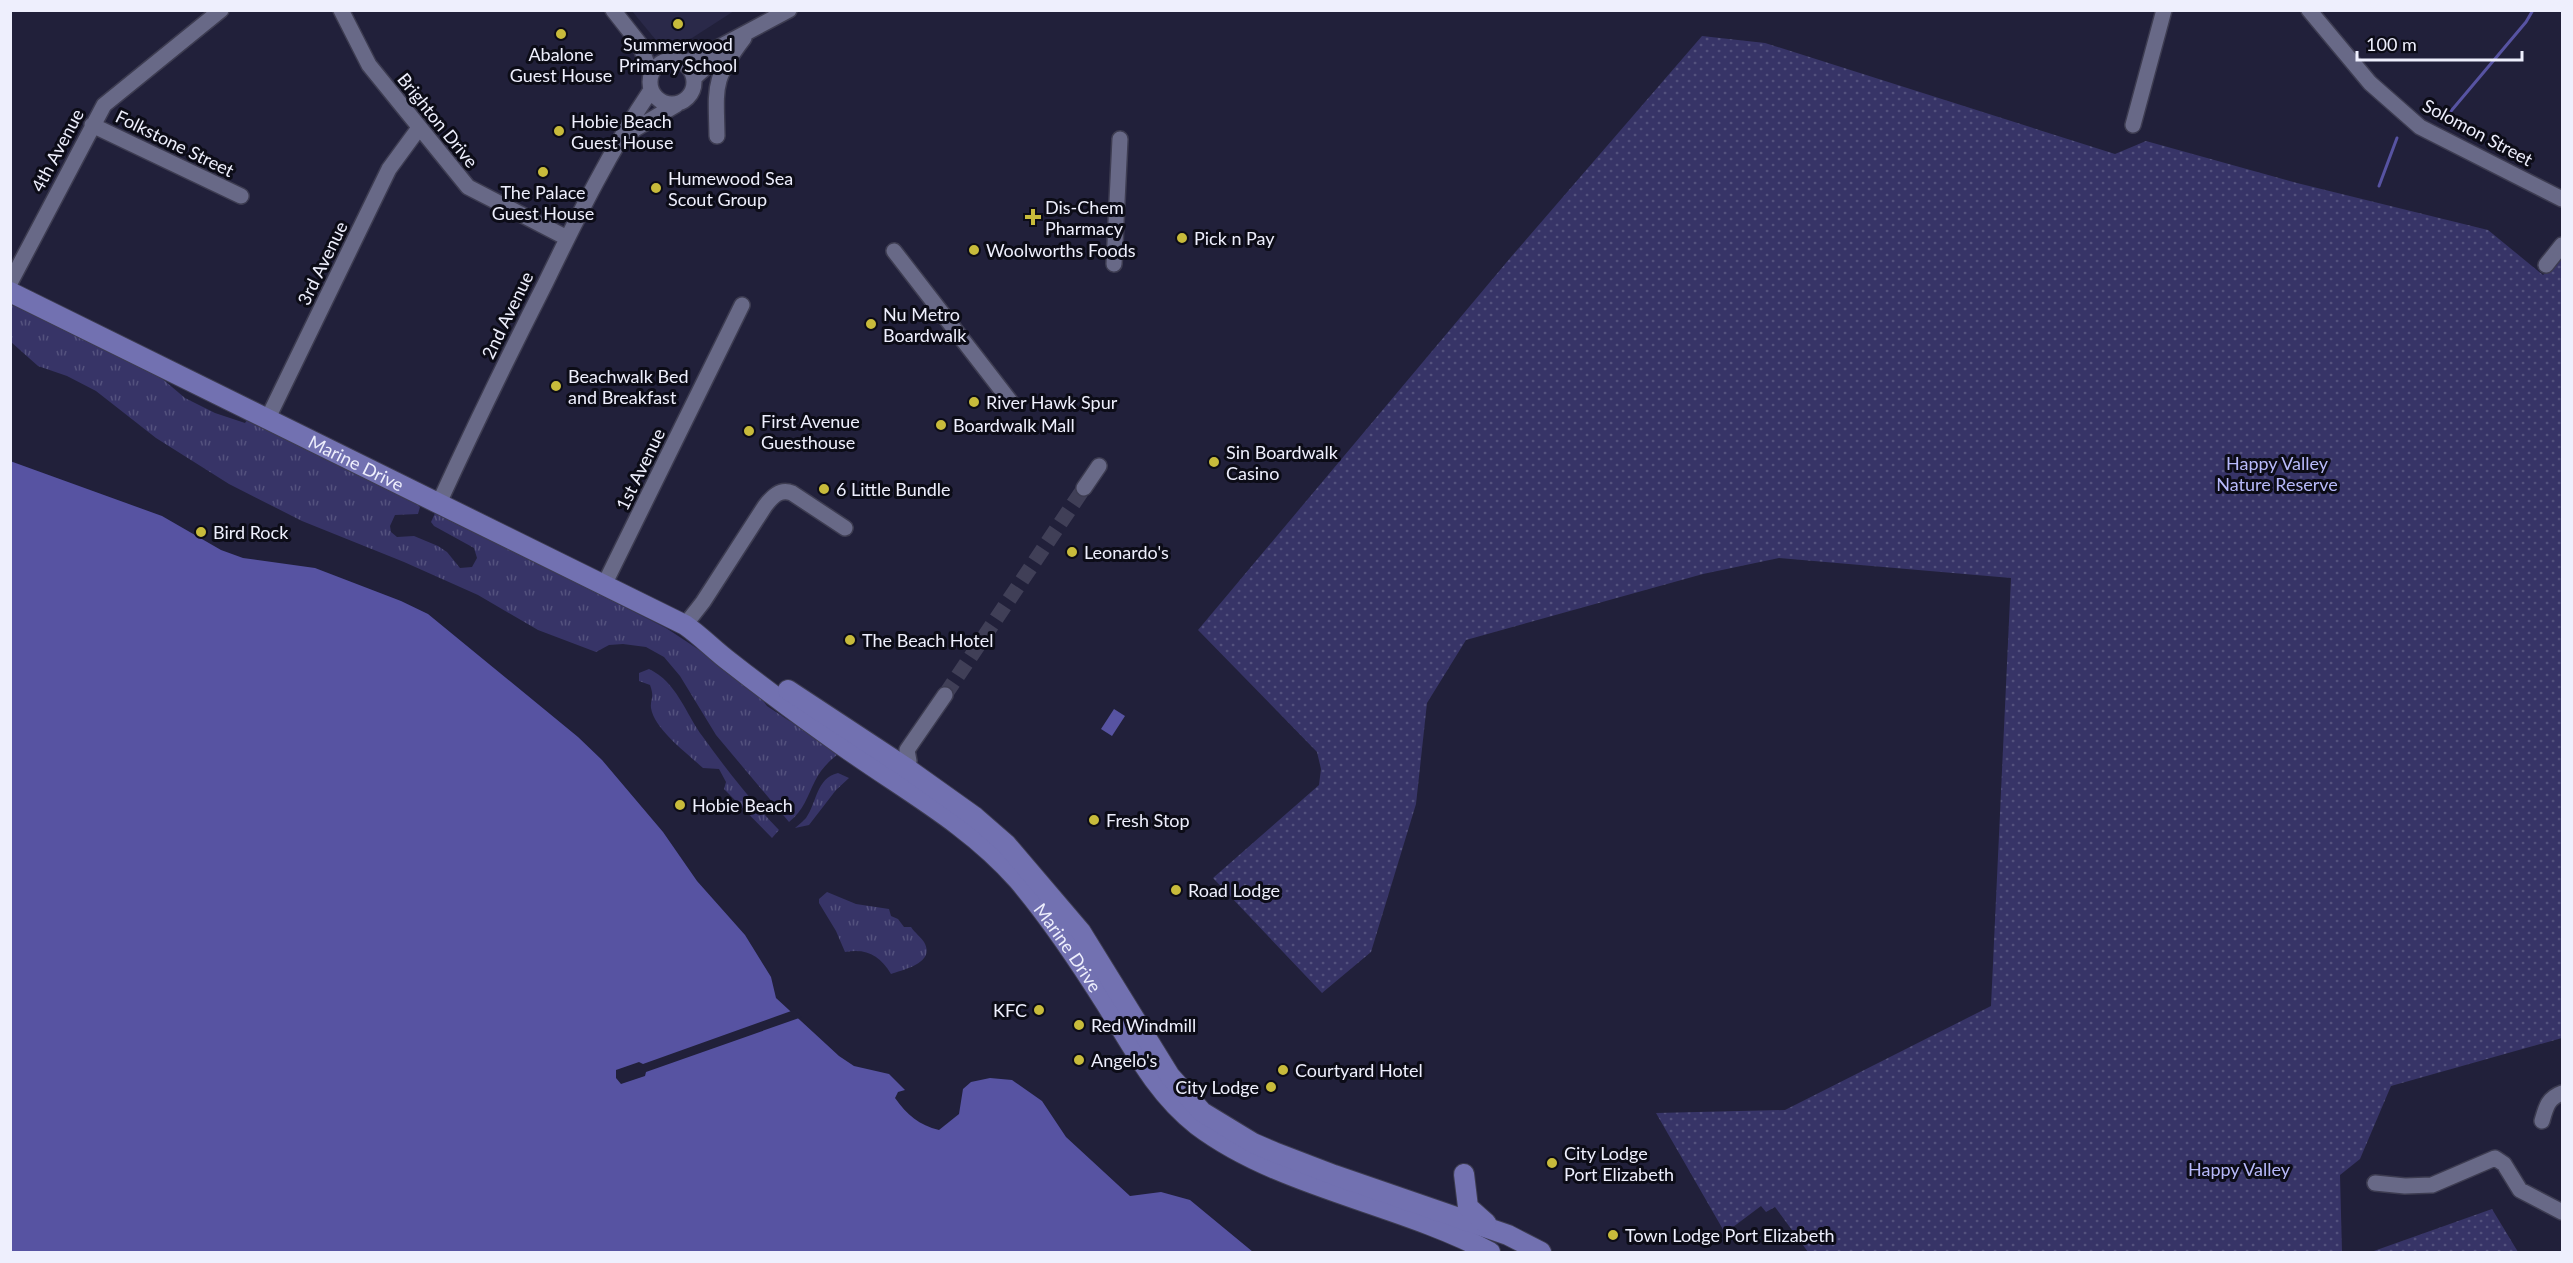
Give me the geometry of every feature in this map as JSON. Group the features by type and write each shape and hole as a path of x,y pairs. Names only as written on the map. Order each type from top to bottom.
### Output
{"main road":[{"name":"Marine Drive","path":"10,292 725,646 905,767 995,833 1063,909 1105,968 1170,1076 1202,1112 1253,1143 1444,1221"},
{"name":"Marine Drive","path":"692,630 845,748 960,826 989,849 1050,920 1150,1076 1174,1104 1196,1124 1232,1148 1317,1184 1444,1221"},
{"path":"1464,1174 1468,1207 1493,1229"},
{"path":"1444,1221 1493,1229 1541,1252"},
{"path":"1444,1221 1490,1252"}],"street":[{"name":"4th Avenue","path":"10,283 92,125 109,99 221,10"},
{"name":"Brighton Drive","path":"341,10 369,65 468,187 567,238"},
{"path":"613,10 639,43 659,100 665,104 678,104 686,99 692,92 694,78 690,69 639,43"},
{"path":"651,82 661,63 695,60 789,10"},
{"path":"2133,125 2164,10"},
{"name":"Solomon Street","path":"2309,10 2370,83 2420,128 2562,199"},
{"path":"694,78 743,36"},
{"path":"717,136 716,87 721,71 743,36"},
{"name":"2nd Avenue","path":"438,503 470,433 567,238 651,82"},
{"name":"2nd Avenue","path":"615,147 635,129 678,104"},
{"name":"Folkstone Street","path":"92,125 241,196"},
{"name":"3rd Avenue","path":"267,420 389,169 419,128"},
{"path":"1114,264 1120,140"},
{"path":"2546,265 2562,245"},
{"path":"894,251 1010,401"},
{"name":"1st Avenue","path":"604,585 742,304"},
{"path":"1084,488 1099,466"},
{"path":"692,630 704,602 765,506 775,495 783,491 792,493 845,528"},
{"path":"905,767 909,761 907,750 945,695"},
{"path":"2542,1121 2548,1101 2562,1093"},
{"path":"2375,1183 2422,1187 2432,1185 2495,1158 2504,1164 2520,1190 2562,1212"}],"shaded area":[{"name":"Summerwood Primary School","path":"632,11 734,11 692,38 670,46 660,45"},
{"path":"10,461 162,516 221,550 243,558 315,568 401,601 428,614 578,737 602,760 663,832 697,881 745,935 771,977 776,998 839,1056 854,1066 889,1074 905,1090 898,1092 895,1098 914,1118 939,1130 959,1114 963,1089 971,1082 990,1078 1012,1080 1042,1101 1066,1137 1130,1196 1161,1192 1190,1200 1253,1252 11,1252"},
{"path":"1114,709 1125,716 1112,736 1101,729"}],"green space":[{"name":"Happy Valley Nature Reserve","path":"1702,36 1765,43 2115,154 2146,141 2297,183 2488,230 2543,275 2562,258 2562,1038 2391,1086 2360,1159 2340,1175 2342,1252 1808,1252 1775,1207 1766,1212 1761,1206 1725,1233 1656,1113 1785,1110 1991,1006 2011,578 1779,558 1703,574 1466,640 1427,703 1416,804 1371,952 1322,993 1213,878 1319,785 1321,769 1317,752 1198,630 1511,257"},
{"path":"10,302 159,376 185,398 215,413 245,423 247,420 412,499 420,507 418,514 395,515 390,526 391,532 397,537 414,536 447,552 460,568 472,567 477,558 474,548 434,526 431,522 436,511 666,628 751,684 767,706 788,720 845,749 821,772 802,808 789,822 716,735 680,676 664,657 646,647 623,644 609,645 596,652 538,630 478,595 302,521 229,484 156,438 96,391 67,376 38,366 11,342"},
{"path":"649,669 659,675 674,690 721,761 779,830 772,838 724,789 726,782 719,769 703,768 672,741 658,724 651,708 650,685 639,681 639,673"},
{"path":"838,773 849,778 836,790 809,825 795,828 810,812 821,785"},
{"path":"827,892 856,904 889,909 891,916 898,919 904,927 911,927 923,940 927,949 926,955 917,964 891,974 887,967 872,954 860,951 845,952 836,931 819,903 819,899"},
{"path":"2492,1209 2518,1252 2371,1252"}],"pier":[{"path":"794,1010 802,1017 646,1072 645,1076 621,1084 616,1078 616,1070 639,1062 643,1064"}],"waterway":[{"path":"2446,117 2526,22 2533,10"},
{"path":"2379,186 2397,138"}],"tunnel":[{"path":"945,695 1084,488"}],"place":[{"name":"Summerwood Primary School","path":"678,24"},
{"name":"Abalone Guest House","path":"561,34"},
{"name":"Hobie Beach Guest House","path":"559,131"},
{"name":"The Palace Guest House","path":"543,172"},
{"name":"Humewood Sea Scout Group","path":"656,188"},
{"name":"Dis-Chem Pharmacy","path":"1033,217"},
{"name":"Pick n Pay","path":"1182,238"},
{"name":"Woolworths Foods","path":"974,250"},
{"name":"Nu Metro Boardwalk","path":"871,324"},
{"name":"Beachwalk Bed and Breakfast","path":"556,386"},
{"name":"River Hawk Spur","path":"974,402"},
{"name":"Boardwalk Mall","path":"941,425"},
{"name":"First Avenue Guesthouse","path":"749,431"},
{"name":"Sin Boardwalk Casino","path":"1214,462"},
{"name":"6 Little Bundle","path":"824,489"},
{"name":"Bird Rock","path":"201,532"},
{"name":"Leonardo's","path":"1072,552"},
{"name":"The Beach Hotel","path":"850,640"},
{"name":"Hobie Beach","path":"680,805"},
{"name":"Fresh Stop","path":"1094,820"},
{"name":"Road Lodge","path":"1176,890"},
{"name":"KFC","path":"1039,1010"},
{"name":"Red Windmill","path":"1079,1025"},
{"name":"Angelo's","path":"1079,1060"},
{"name":"Courtyard Hotel","path":"1283,1070"},
{"name":"City Lodge","path":"1271,1087"},
{"name":"City Lodge Port Elizabeth","path":"1552,1163"},
{"name":"Town Lodge Port Elizabeth","path":"1613,1235"}],"park label":[{"name":"Happy Valley","path":"2239,1169"}]}
